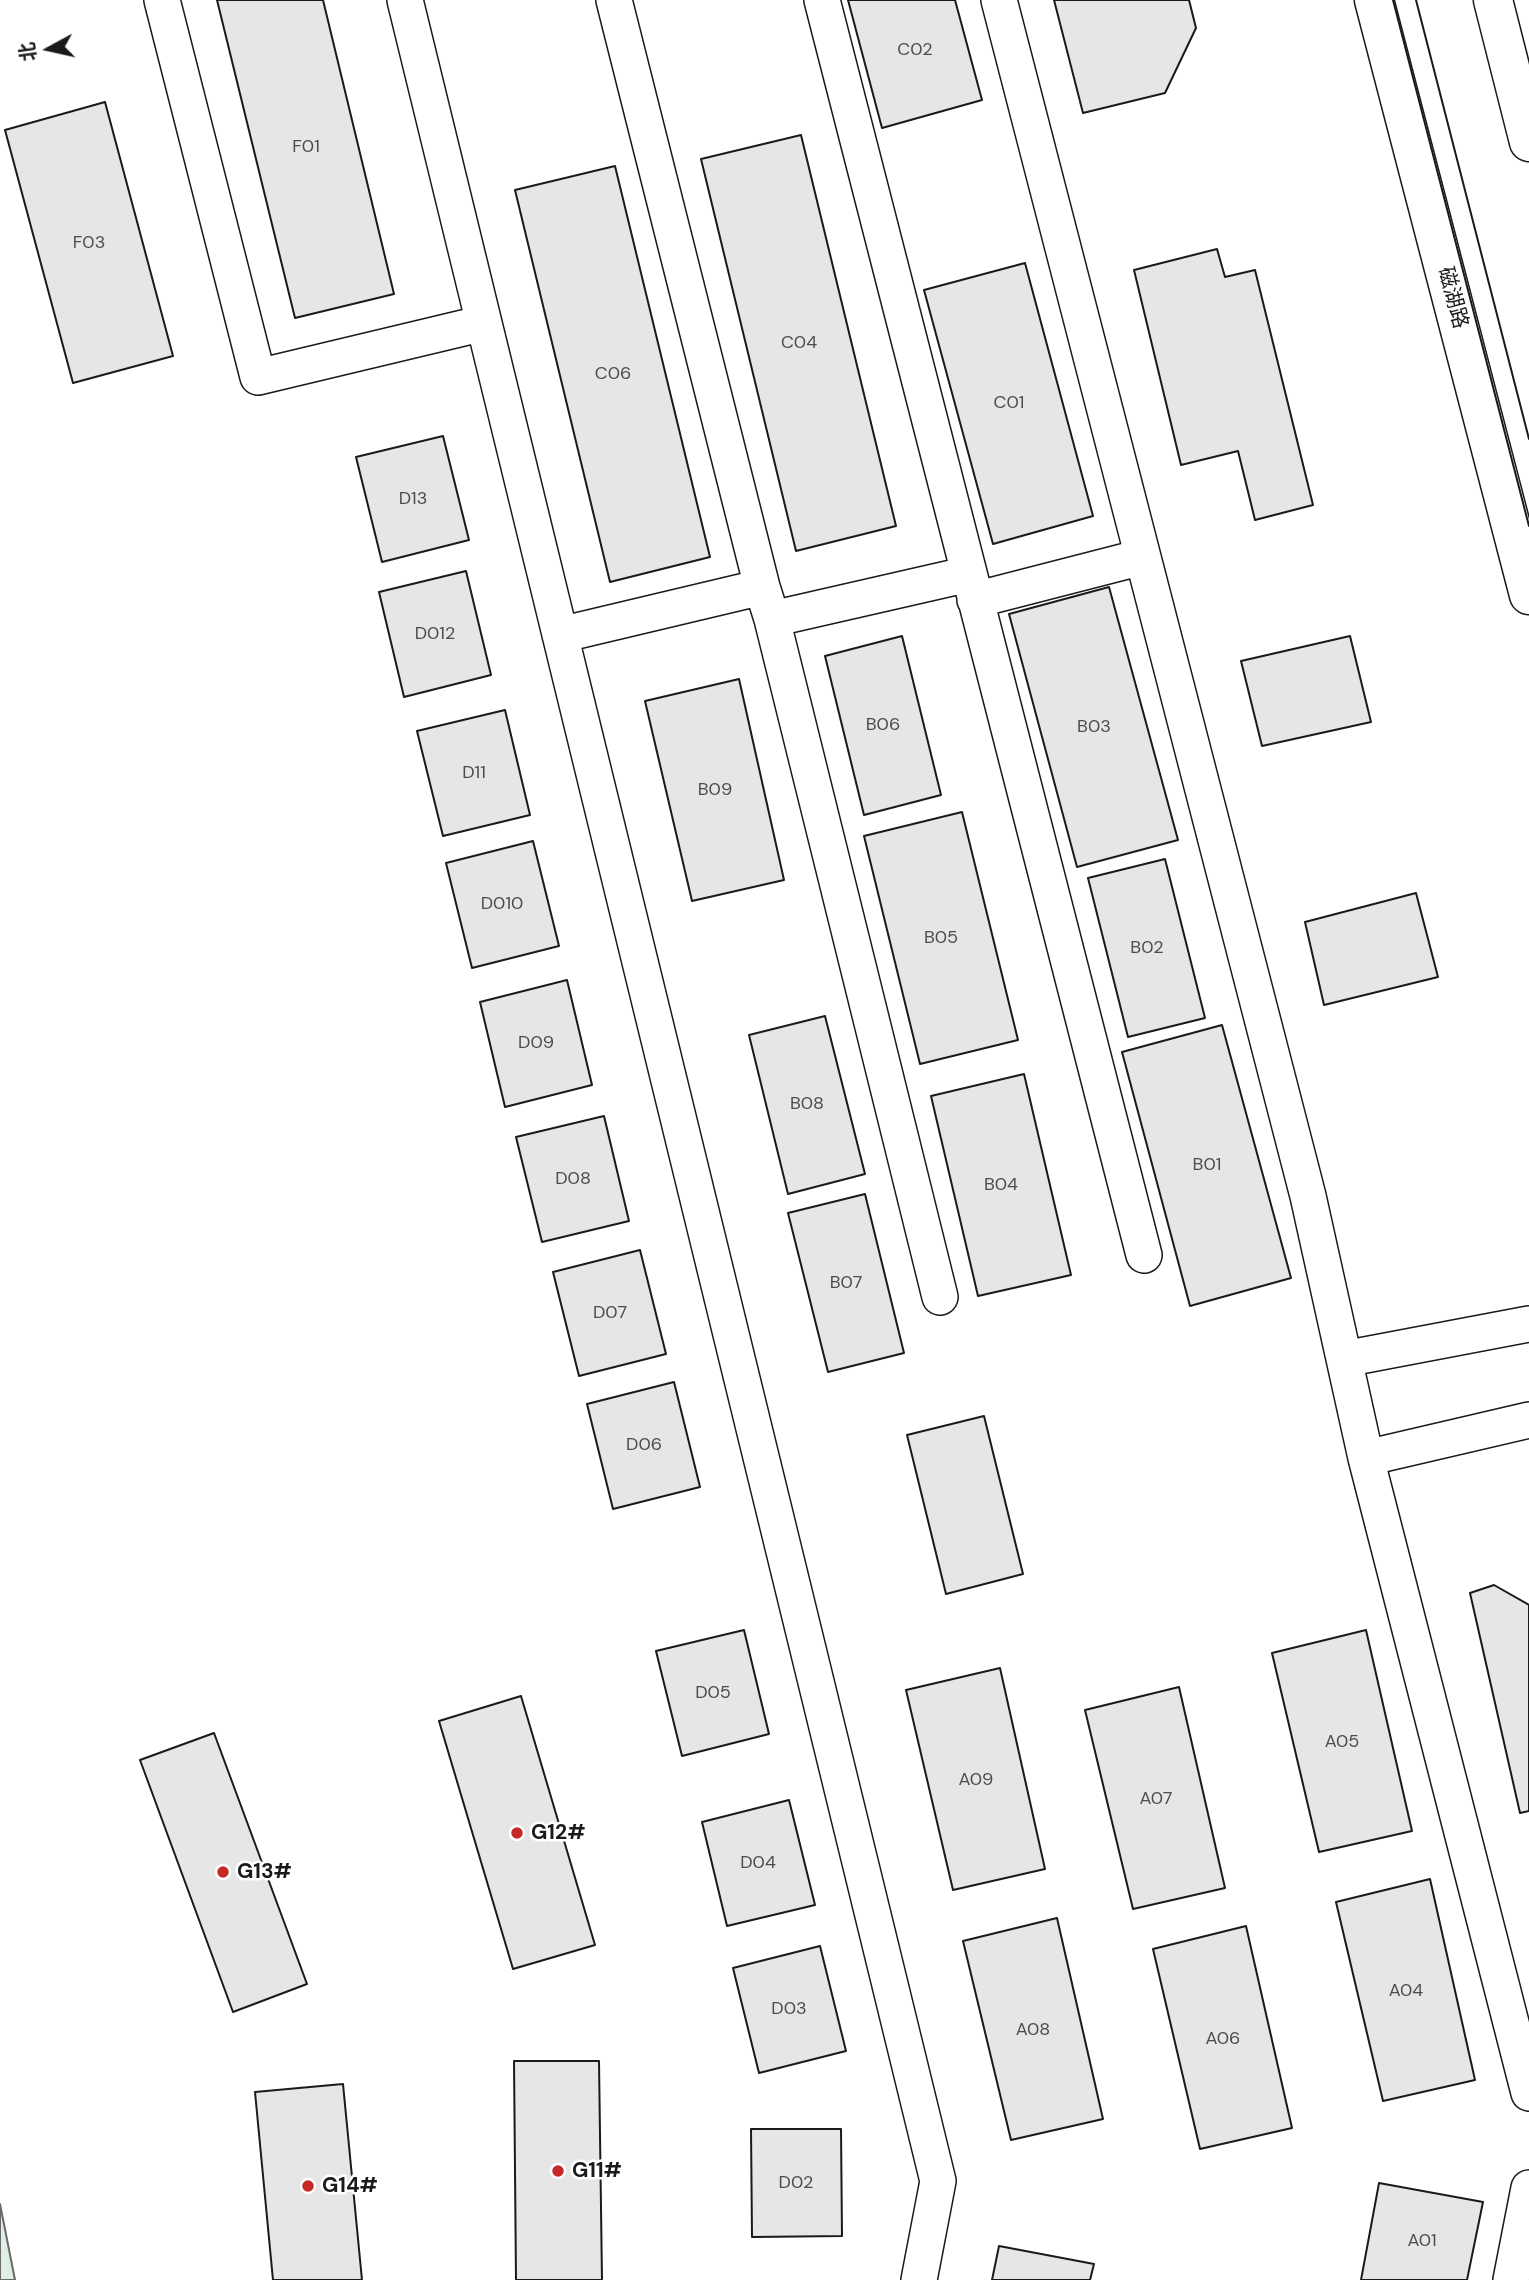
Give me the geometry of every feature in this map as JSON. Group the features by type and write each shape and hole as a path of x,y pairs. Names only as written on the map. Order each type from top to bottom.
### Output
{"main road":[{"name":"磁湖路","path":"1374,0 1529,595"},
{"path":"1493,0 1529,142"}],"street":[{"path":"162,0 258,377 484,323"},
{"path":"405,0 938,2180 919,2280"},
{"path":"614,0 940,1297"},
{"path":"822,0 1144,1255"},
{"path":"999,0 1308,1196 1366,1458 1529,2093"},
{"path":"560,635 767,603 972,587 1142,557"},
{"path":"1344,1359 1529,1324"},
{"path":"1366,1458 1529,1420"},
{"path":"1511,2280 1529,2188"}],"green space":[{"path":"0,2204 15,2280 0,2280"}],"building":[{"path":"217,0 323,0 394,294 295,318"},
{"path":"848,0 955,0 982,100 882,128"},
{"path":"1054,0 1189,0 1196,28 1165,93 1083,113"},
{"path":"105,102 173,356 73,383 5,130"},
{"path":"801,135 896,526 796,551 701,159"},
{"path":"615,166 710,557 610,582 515,190"},
{"path":"1217,249 1225,277 1255,270 1313,505 1255,520 1238,451 1181,465 1134,270"},
{"path":"1025,263 1093,516 993,544 924,290"},
{"path":"443,436 469,540 382,562 356,457"},
{"path":"466,571 491,675 404,697 379,592"},
{"path":"1109,587 1178,840 1077,867 1009,614"},
{"path":"902,636 941,795 864,815 825,656"},
{"path":"1350,636 1371,722 1262,746 1241,661"},
{"path":"739,679 784,880 692,901 645,701"},
{"path":"505,710 530,815 443,836 417,731"},
{"path":"962,812 1018,1040 920,1064 864,836"},
{"path":"533,841 559,946 472,968 446,863"},
{"path":"1165,859 1205,1018 1128,1037 1088,878"},
{"path":"1416,893 1438,977 1324,1005 1305,922"},
{"path":"567,980 592,1085 505,1107 480,1002"},
{"path":"825,1016 865,1174 788,1194 749,1035"},
{"path":"1222,1025 1291,1278 1190,1306 1122,1052"},
{"path":"1024,1074 1071,1275 978,1296 931,1096"},
{"path":"604,1116 629,1221 542,1242 516,1137"},
{"path":"865,1194 904,1353 828,1372 788,1213"},
{"path":"640,1250 666,1354 579,1376 553,1272"},
{"path":"674,1382 700,1487 613,1509 587,1404"},
{"path":"984,1416 1023,1574 946,1594 907,1435"},
{"path":"1494,1585 1529,1605 1529,1811 1520,1813 1470,1593"},
{"path":"744,1630 769,1734 682,1756 656,1651"},
{"path":"1366,1630 1412,1831 1319,1852 1272,1653"},
{"path":"1000,1668 1045,1869 953,1890 906,1690"},
{"path":"1179,1687 1225,1888 1133,1909 1085,1710"},
{"name":"G12#","path":"521,1696 595,1945 513,1969 439,1721"},
{"name":"G13#","path":"214,1733 307,1984 233,2012 140,1760"},
{"path":"789,1800 815,1905 727,1926 702,1822"},
{"path":"1430,1879 1475,2080 1383,2101 1336,1902"},
{"path":"1057,1918 1103,2119 1011,2140 963,1941"},
{"path":"1246,1926 1292,2128 1200,2149 1153,1949"},
{"path":"820,1946 846,2051 759,2073 733,1968"},
{"name":"G11#","path":"514,2061 599,2061 602,2280 516,2280"},
{"name":"G14#","path":"343,2084 362,2280 273,2280 255,2092"},
{"path":"751,2129 841,2129 842,2236 752,2237"},
{"path":"1379,2183 1483,2202 1467,2280 1361,2280"},
{"path":"999,2246 1094,2264 1090,2280 992,2280"}],"tram line":[{"path":"1393,0 1529,526"},
{"path":"1416,0 1529,439"}],"place":[{"name":"G12#","path":"517,1833"},
{"name":"G13#","path":"223,1872"},
{"name":"G11#","path":"558,2171"},
{"name":"G14#","path":"308,2186"}]}
